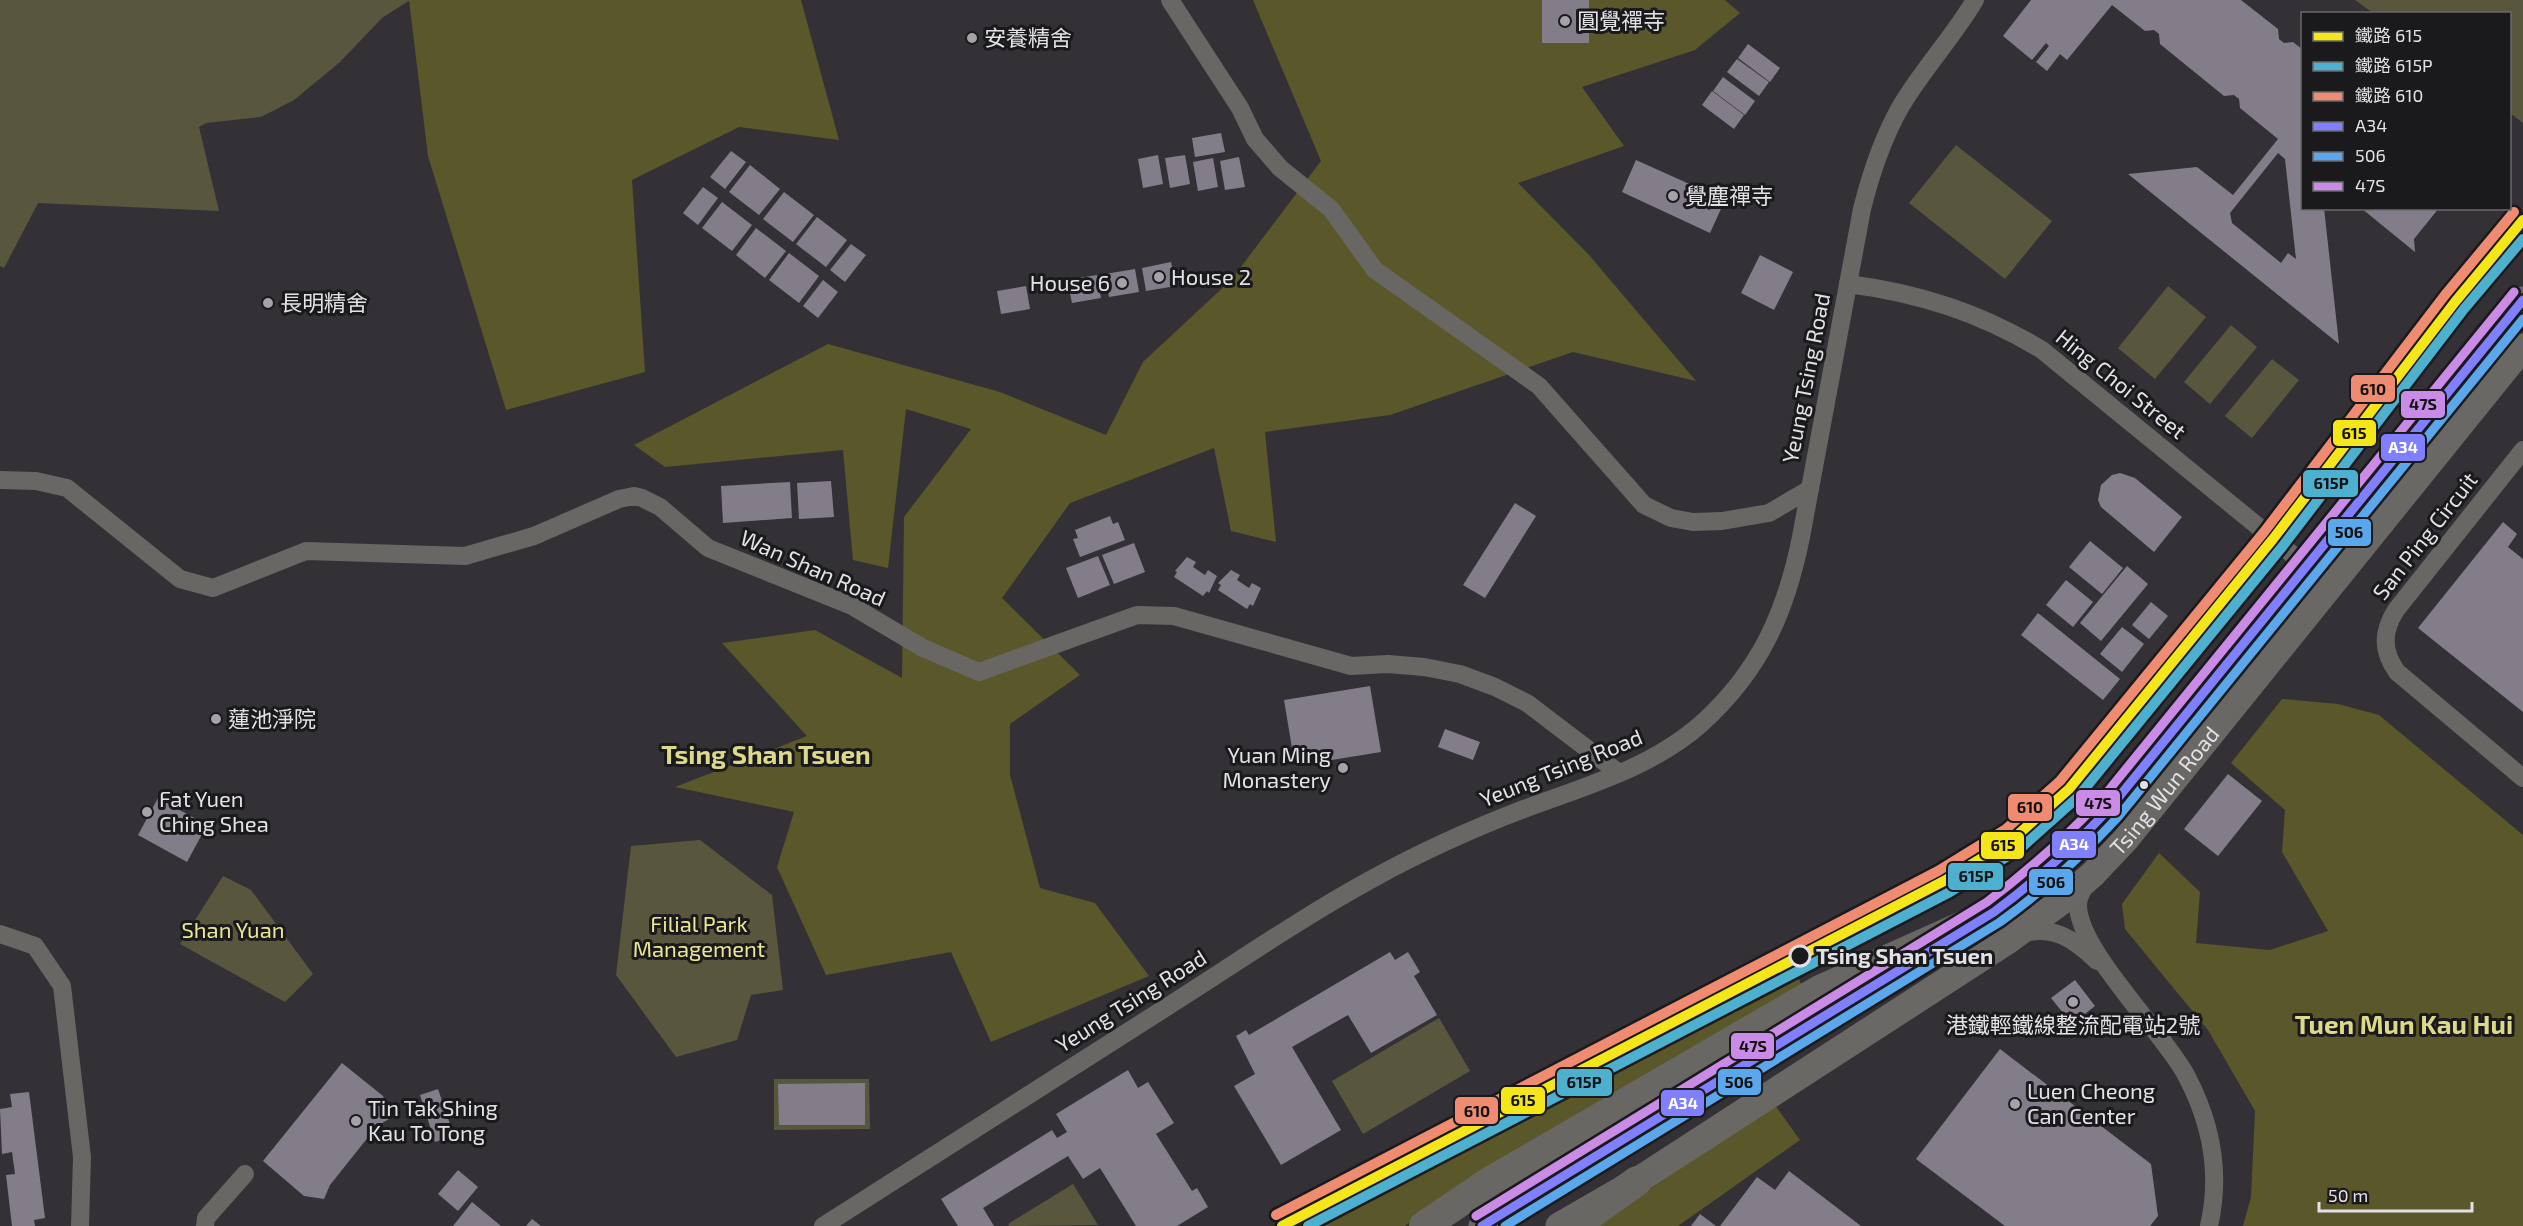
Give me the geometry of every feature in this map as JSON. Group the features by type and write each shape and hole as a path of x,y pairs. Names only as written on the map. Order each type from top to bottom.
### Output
{"main road":[{"name":"Tsing Wun Road","path":"1482,1226 1994,912 2030,885 2072,848 2109,809 2523,300"},
{"name":"Tsing Wun Road","path":"1559,1226 1637,1181 2014,936 2062,901 2093,874 2162,796 2523,346"},
{"path":"1425,1226 1491,1181 1820,990 1994,912"},
{"path":"1574,1226 1637,1181"}],"street":[{"path":"1170,0 1240,108 1255,139 1280,168 1331,209 1375,270 1539,386 1644,505 1671,518 1693,522 1722,521 1769,513 1810,489"},
{"name":"Yeung Tsing Road","path":"823,1226 1371,879 1489,823 1619,773 1656,756 1684,737 1717,708 1750,670 1773,631 1796,562 1862,209 1881,145 1902,104 1960,25 1975,0"},
{"name":"Hing Choi Street","path":"1848,284 1917,295 1950,305 2002,327 2042,350 2331,586"},
{"name":"San Ping Circuit","path":"2523,450 2396,610 2388,622 2385,643 2386,654 2397,672 2523,778"},
{"name":"Wan Shan Road","path":"0,480 36,482 67,488 180,579 213,588 306,551 465,556 534,536 619,499 642,498 660,507 708,548 852,606 923,648 979,672 1137,615 1174,616 1351,666 1388,664 1424,667 1460,674 1495,687 1527,703 1619,773"},
{"path":"2093,874 2079,898 2079,914 2083,925 2110,972 2176,1058 2204,1116 2212,1147 2215,1178 2210,1226"},
{"path":"2014,936 2040,929 2057,932 2081,947 2110,972"},
{"path":"0,934 35,946 63,986 82,1157 80,1226"},
{"path":"205,1226 207,1218 245,1174"}],"green space":[{"path":"0,0 410,0 382,18 340,62 294,100 261,117 206,123 199,127 219,211 38,203 4,268 0,266"},
{"path":"2355,0 2523,0 2523,123 2511,114 2511,12 2372,12"},
{"path":"1956,145 2052,221 2005,279 1909,203"},
{"path":"2168,286 2206,317 2155,379 2118,348"},
{"path":"2231,325 2257,347 2210,404 2184,382"},
{"path":"2272,359 2299,380 2252,438 2225,416"},
{"name":"Filial Park Management","path":"700,840 772,895 783,990 751,995 737,1040 676,1057 616,975 631,846"},
{"name":"Shan Yuan","path":"223,876 251,890 313,974 285,1002 180,944"},
{"path":"1439,1018 1470,1071 1363,1134 1332,1081"},
{"path":"774,1079 869,1079 870,1129 774,1130"},
{"path":"1073,1184 1098,1225 1009,1226 1008,1224"}],"shaded area":[{"path":"409,0 801,0 839,140 739,127 632,180 645,372 506,410 428,156"},
{"path":"1253,0 1725,0 1740,13 1695,50 1582,87 1624,146 1518,183 1589,255 1696,381 1573,352 1390,415 1265,432 1276,542 1231,531 1214,448 1070,503 1002,598 1080,675 1010,724 1010,775 1040,888 1095,903 1149,976 991,1042 951,952 826,975 777,867 794,812 675,787 807,736 722,643 815,630 902,678 904,517 971,429 906,409 888,568 853,560 843,450 665,467 634,445 828,344 1000,392 1106,435 1143,362 1231,280 1321,161"},
{"path":"2282,699 2338,704 2379,715 2523,835 2523,1226 2243,1226 2251,1197 2255,1111 2208,1030 2125,929 2122,904 2159,853 2200,892 2196,943 2270,950 2328,931 2282,852 2285,810 2231,763"},
{"path":"1798,977 1802,986 1432,1205 1405,1226 1319,1226"},
{"path":"1775,1105 1800,1140 1678,1226 1595,1226"}],"building":[{"name":"圓覺禪寺","path":"1542,0 1589,0 1589,43 1542,43"},
{"path":"2031,0 2241,0 2278,29 2279,39 2284,43 2293,42 2301,48 2301,210 2324,210 2339,344 2128,174 2197,167 2233,195 2278,139 2240,108 2239,99 2234,95 2224,96 2160,44 2159,34 2154,30 2145,31 2112,5 2067,60 2060,54 2047,71 2036,62 2049,46 2046,43 2032,60 2003,36","holes":["2278,153 2285,159 2296,259 2288,253 2281,263 2232,223 2230,213"]},
{"path":"1748,44 1780,68 1770,82 1738,58"},
{"path":"1737,59 1769,82 1759,96 1727,72"},
{"path":"1723,77 1755,101 1745,115 1713,91"},
{"path":"1712,91 1744,115 1734,129 1702,105"},
{"path":"1221,133 1225,152 1195,157 1192,138"},
{"path":"731,151 746,162 725,189 710,177"},
{"path":"1158,155 1163,184 1143,188 1138,159"},
{"path":"1185,155 1190,184 1170,188 1165,158"},
{"path":"1239,157 1245,187 1225,190 1220,161"},
{"path":"1213,158 1218,187 1198,191 1193,162"},
{"name":"覺塵禪寺","path":"1636,160 1725,200 1710,233 1622,192"},
{"path":"750,165 780,189 759,215 729,192"},
{"path":"703,187 718,198 698,225 683,213"},
{"path":"784,192 814,215 793,242 763,219"},
{"path":"722,202 752,225 732,251 702,228"},
{"path":"2363,210 2437,210 2414,239 2415,252"},
{"path":"817,217 847,240 826,267 796,244"},
{"path":"756,228 786,251 765,278 736,255"},
{"path":"851,244 866,255 845,282 830,270"},
{"path":"789,253 819,276 799,303 769,280"},
{"path":"1760,255 1793,272 1774,310 1741,293"},
{"name":"House 2","path":"1171,262 1176,286 1146,291 1142,268"},
{"name":"House 6","path":"1135,269 1139,292 1109,297 1105,274"},
{"path":"1097,275 1101,298 1072,303 1067,280"},
{"path":"823,280 838,292 818,318 803,306"},
{"path":"1026,286 1030,309 1001,314 997,291"},
{"path":"2120,473 2135,478 2182,517 2154,552 2101,507 2098,500 2101,485 2112,475"},
{"path":"831,481 834,517 799,519 797,483"},
{"path":"790,482 792,518 723,523 721,486"},
{"path":"1515,503 1536,516 1485,598 1463,585"},
{"path":"1110,516 1113,524 1118,522 1125,540 1080,557 1073,539 1078,538 1075,530"},
{"path":"2503,522 2517,534 2508,547 2523,559 2523,712 2418,628"},
{"path":"2090,541 2123,568 2102,594 2069,567"},
{"path":"1134,543 1145,572 1114,584 1102,555"},
{"path":"1098,556 1110,585 1078,598 1066,568"},
{"path":"1187,557 1196,562 1193,567 1205,575 1208,570 1217,576 1209,593 1207,591 1203,596 1174,577 1177,572 1175,571"},
{"path":"2127,566 2148,584 2101,641 2080,623"},
{"path":"1231,570 1240,575 1237,580 1249,588 1252,583 1261,588 1253,606 1250,604 1247,609 1218,590 1221,585 1218,583"},
{"path":"2066,580 2093,602 2073,627 2046,605"},
{"path":"2151,602 2168,616 2149,639 2132,625"},
{"path":"2038,613 2120,679 2103,700 2021,635"},
{"path":"2122,627 2144,644 2122,672 2100,654"},
{"path":"1370,686 1381,752 1295,766 1284,700"},
{"path":"1445,729 1480,742 1473,760 1438,747"},
{"path":"2228,774 2262,801 2218,856 2184,829"},
{"path":"158,798 207,825 187,862 138,835"},
{"path":"1390,952 1395,960 1408,952 1420,972 1414,976 1437,1015 1371,1053 1348,1015 1292,1047 1341,1130 1281,1165 1234,1086 1255,1074 1236,1036 1246,1030 1249,1035"},
{"name":"港鐵輕鐵線整流配電站2號","path":"2075,980 2095,1006 2072,1024 2051,998"},
{"name":"Luen Cheong Can Center","path":"2000,1049 2151,1164 2158,1216 2150,1226 2005,1226 1916,1159"},
{"path":"342,1063 383,1096 390,1115 389,1119 377,1126 330,1185 324,1199 304,1196 263,1161"},
{"path":"1128,1070 1138,1088 1148,1082 1174,1123 1156,1134 1192,1191 1197,1188 1208,1207 1177,1226 1136,1226 1100,1168 1083,1179 1068,1156 983,1208 994,1226 958,1226 941,1199 1052,1130 1057,1138 1067,1132 1056,1114"},
{"path":"865,1083 865,1125 779,1125 778,1084"},
{"path":"438,1089 454,1136 435,1142 420,1095"},
{"path":"29,1092 45,1218 34,1220 35,1226 12,1226 6,1175 15,1174 12,1152 2,1154 0,1109 12,1107 10,1094"},
{"path":"458,1170 478,1187 458,1211 438,1194"},
{"path":"1789,1171 1861,1226 1720,1226 1757,1177 1775,1190"},
{"path":"472,1202 501,1226 453,1226"},
{"path":"1700,1214 1716,1226 1691,1226"},
{"path":"532,1219 541,1226 526,1226"}],"rail line":[{"name":"610","path":"1276,1215 1938,871 2006,829 2060,781 2264,532 2445,295 2514,212"},
{"name":"615","path":"1282,1226 1944,881 2013,839 2069,789 2273,539 2455,302 2523,220"},
{"name":"615P","path":"1308,1226 1950,892 2021,848 2078,797 2282,547 2464,309 2523,239"}],"transit line":[{"name":"47S","path":"1476,1216 1987,902 2046,854 2100,801 2514,292"},
{"name":"A34","path":"1482,1226 1994,912 2054,863 2109,809 2523,300"},
{"name":"506","path":"1505,1226 2000,922 2062,872 2118,817 2523,319"}],"place":[{"name":"圓覺禪寺","path":"1565,21"},
{"name":"安養精舍","path":"972,38"},
{"name":"覺塵禪寺","path":"1673,196"},
{"name":"House 2","path":"1159,277"},
{"name":"House 6","path":"1122,283"},
{"name":"長明精舍","path":"268,303"},
{"name":"蓮池淨院","path":"216,719"},
{"name":"Yuan Ming Monastery","path":"1343,768"},
{"name":"Fat Yuen Ching Shea","path":"147,812"},
{"name":"Tsing Shan Tsuen","path":"1800,956"},
{"name":"港鐵輕鐵線整流配電站2號","path":"2073,1002"},
{"name":"Luen Cheong Can Center","path":"2015,1104"},
{"name":"Tin Tak Shing Kau To Tong","path":"356,1121"}],"district":[{"name":"Tsing Shan Tsuen","path":"766,755"},
{"name":"Tuen Mun Kau Hui","path":"2404,1025"}]}
